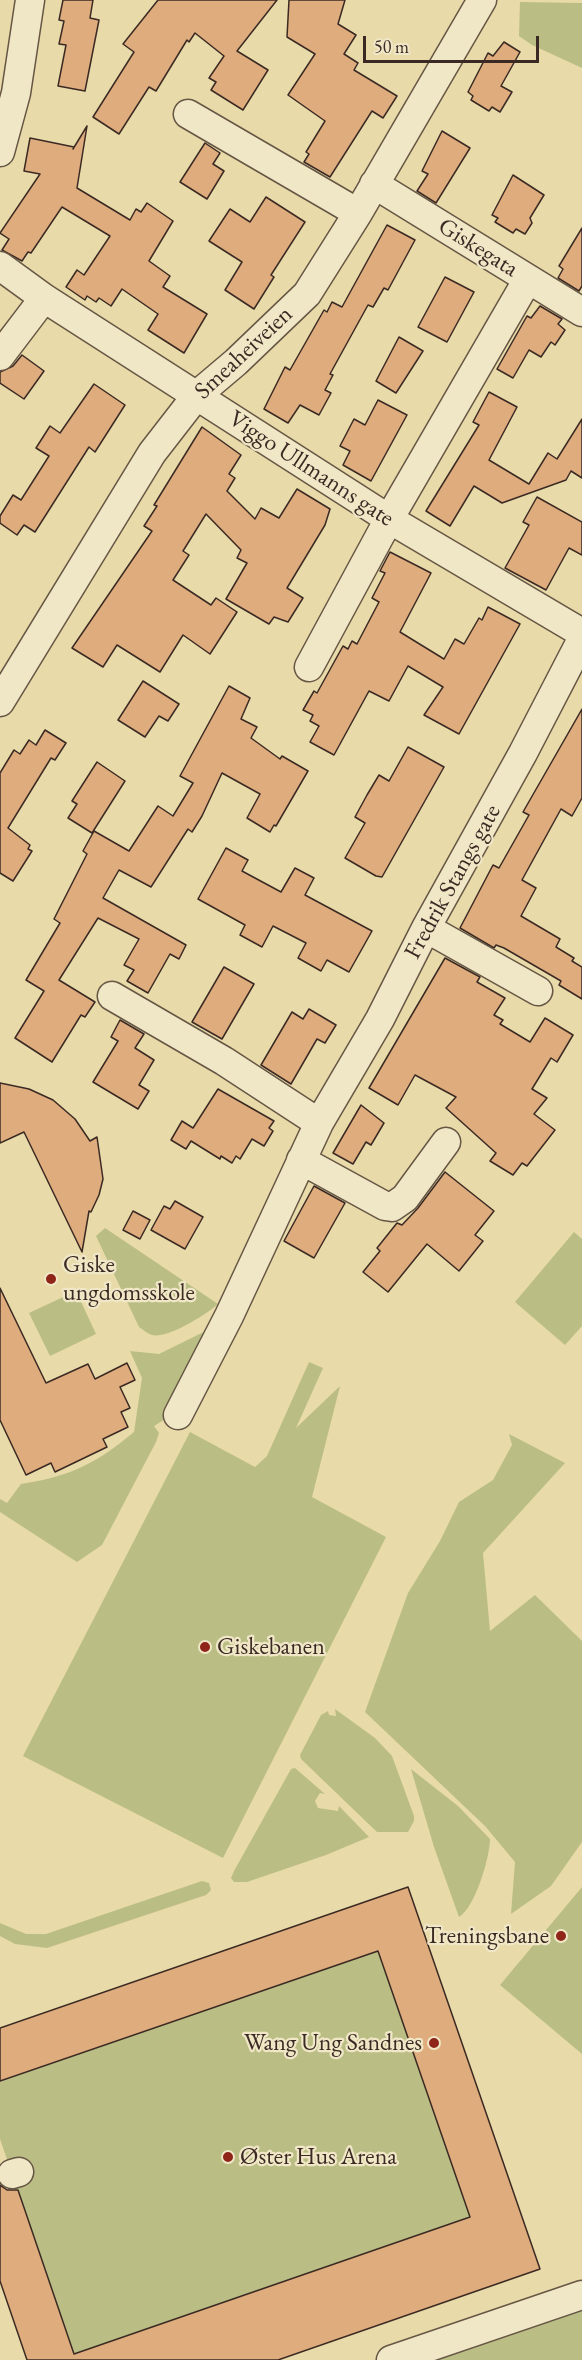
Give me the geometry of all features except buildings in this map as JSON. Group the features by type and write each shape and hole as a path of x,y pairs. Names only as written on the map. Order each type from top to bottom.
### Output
{"street":[{"path":"0,152 16,93 30,0"},
{"name":"Smeaheiveien","path":"0,702 152,453 196,395 244,354 307,294 358,213 483,0"},
{"path":"188,114 358,213"},
{"name":"Giskegata","path":"374,184 582,312"},
{"name":"Viggo Ullmanns gate","path":"0,266 44,298 389,519 582,633"},
{"path":"309,667 389,519 528,279"},
{"path":"0,356 44,298"},
{"name":"Fredrik Stangs gate","path":"178,1415 253,1264 318,1123 380,1020 426,928 523,753 582,639"},
{"path":"426,928 538,991"},
{"path":"112,996 224,1061 318,1123"},
{"path":"301,1160 385,1206 392,1207 405,1198 446,1142"},
{"path":"391,2360 582,2295"}],"green space":[{"path":"520,2 582,3 582,68 532,45 519,36"},
{"path":"105,1228 218,1304 199,1318 167,1334 151,1335 146,1332 139,1327 96,1236"},
{"path":"574,1232 582,1239 582,1326 565,1345 515,1302"},
{"path":"76,1291 96,1334 50,1356 29,1313"},
{"path":"218,1325 170,1416 154,1426 159,1433 156,1442 102,1545 77,1562 0,1512 0,1499 7,1503 21,1484 54,1477 82,1467 134,1432 142,1378 130,1351 159,1354"},
{"name":"Giskebanen","path":"309,1362 323,1368 296,1428 340,1386 312,1497 386,1537 223,1858 23,1756 190,1432 255,1467 267,1456"},
{"path":"509,1434 565,1463 483,1553 490,1631 535,1595 582,1641 582,1842 551,1886 511,1914 515,1862 485,1826 365,1712 408,1593 440,1541 459,1502 493,1480 512,1445"},
{"path":"335,1709 375,1738 392,1756 414,1816 408,1832 377,1832 301,1759 300,1755 321,1715 328,1711 329,1715 336,1716"},
{"path":"295,1768 325,1794 320,1793 315,1801 318,1808 338,1811 339,1806 369,1837 326,1855 247,1882 234,1882 231,1878 234,1871 291,1769"},
{"path":"411,1769 458,1806 490,1839 476,1893 471,1904 459,1917 434,1847"},
{"path":"202,1881 209,1883 211,1890 206,1895 47,1948 15,1944 0,1936 0,1923 26,1934 46,1934"},
{"name":"Treningsbane","path":"582,1887 582,2054 500,1985"},
{"name":"Øster Hus Arena","path":"378,1951 470,2217 74,2354 0,2139 0,2081"},
{"path":"582,2305 582,2360 390,2360"}],"place":[{"name":"Giske ungdomsskole","path":"51,1279"},
{"name":"Giskebanen","path":"205,1647"},
{"name":"Treningsbane","path":"561,1936"},
{"name":"Wang Ung Sandnes","path":"434,2043"},
{"name":"Øster Hus Arena","path":"228,2157"}]}
